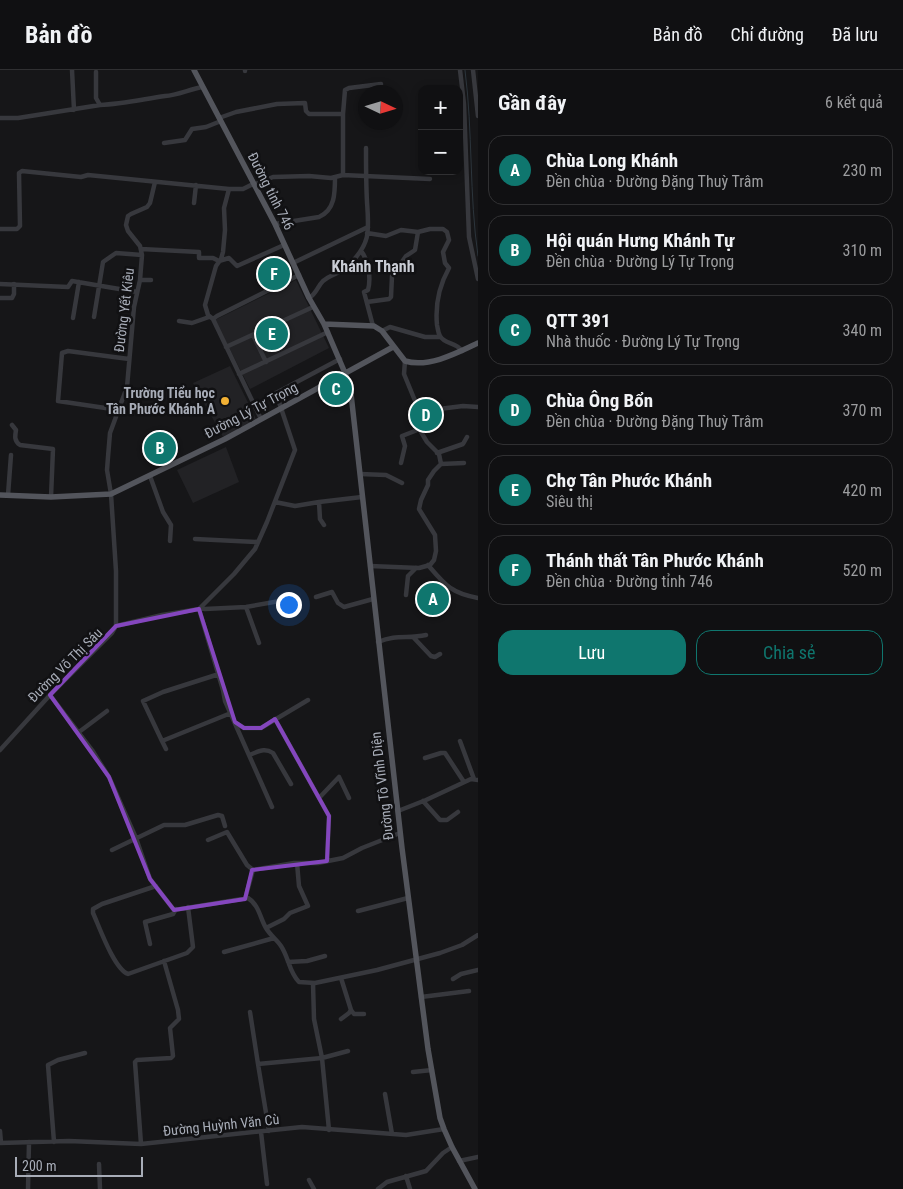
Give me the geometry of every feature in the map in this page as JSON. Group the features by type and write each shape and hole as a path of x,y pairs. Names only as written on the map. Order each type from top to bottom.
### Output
{"main road":[{"name":"Đường tỉnh 746","path":"194,70 274,224 309,298 328,332 346,373"},
{"path":"324,324 373,326 382,331 405,361 411,362 445,358 478,343"},
{"name":"Đường Lý Tự Trọng","path":"0,495 51,497 111,494 260,419 393,347"},
{"name":"Đường Tô Vĩnh Diện","path":"346,373 351,394 408,898 432,1070 444,1129 475,1189"}],"street":[{"path":"72,70 74,110"},
{"path":"460,70 464,104 468,237 478,279"},
{"path":"473,70 478,116"},
{"path":"96,72 96,98 100,105"},
{"path":"343,175 345,90 381,84"},
{"path":"0,118 18,118 139,101 145,98 152,99 156,96 203,87"},
{"path":"164,143 185,140 192,129 206,127 236,112 277,104 305,103 306,112 309,114 343,114"},
{"path":"309,298 316,293 319,285 325,279 344,270 361,251 370,224 366,148"},
{"path":"0,229 17,229 20,226 19,173 22,171 229,189 243,189 273,177 309,176 331,178 343,175 430,179"},
{"path":"274,224 319,217 329,212 333,201 335,177"},
{"name":"Đường Yết Kiêu","path":"111,494 107,470 110,433 127,387 137,292 140,280 141,252 128,231 127,221 131,214 150,203 156,182"},
{"path":"194,203 196,185"},
{"path":"229,189 224,208 223,252 216,266 205,310 226,347 260,419"},
{"path":"293,263 368,230 386,236 401,230 418,232 443,229 447,232 448,240 442,252 445,263 449,268 444,276 436,302 436,318 440,337"},
{"path":"367,302 389,299 391,297 392,276 406,256 415,250 418,232"},
{"path":"94,317 102,262 116,253 199,252 200,258 213,258 219,261 229,258 234,264 239,265 284,245"},
{"path":"361,251 365,256 368,272 369,287 364,292 373,326"},
{"path":"179,321 192,323 217,316 299,275"},
{"path":"140,280 151,280"},
{"path":"0,284 68,287 70,282 79,282 137,292"},
{"path":"74,318 79,282"},
{"path":"0,298 12,298 14,284"},
{"path":"226,347 313,306"},
{"path":"382,331 390,327 413,335 440,337 445,341 456,344 462,351"},
{"path":"239,374 328,332"},
{"path":"253,335 266,362"},
{"path":"120,410 58,401 62,352 68,351 129,359"},
{"path":"200,608 250,555 258,542 296,450 276,394 340,359"},
{"path":"405,361 404,374 418,408 420,429 427,442 437,453 441,464"},
{"path":"418,408 478,407"},
{"path":"12,425 16,430 15,437 17,443 20,445 53,449 51,497"},
{"path":"401,463 405,446 402,436 420,429"},
{"path":"437,453 463,444 467,437"},
{"path":"8,495 12,455"},
{"path":"370,566 416,568 428,566 434,560 437,540 419,509 421,500 427,488 428,480 441,464 464,463"},
{"path":"360,474 386,474 402,483"},
{"path":"150,476 163,512 171,524 170,541"},
{"name":"Đường Võ Thị Sáu","path":"0,750 50,695 112,633 116,626 116,571 111,494"},
{"path":"275,502 296,506 362,497"},
{"path":"319,502 320,519 324,525"},
{"path":"196,538 258,542"},
{"path":"428,566 456,593 478,598"},
{"path":"406,595 408,576 416,568"},
{"path":"316,597 332,592 338,603 344,607 373,599"},
{"path":"116,626 200,608 246,607 297,598"},
{"path":"246,607 259,642"},
{"path":"200,608 225,701 272,807"},
{"path":"378,642 396,636 414,638 426,636"},
{"path":"414,638 431,656 435,657 440,654"},
{"path":"166,749 143,701 163,692 219,674"},
{"path":"50,695 79,732 109,777 136,838 150,879 171,906 176,909 245,899 251,900 255,904 266,928 282,947 292,974 299,982 313,983 377,970 440,953 462,945 478,935"},
{"path":"235,722 244,728 261,728 308,700"},
{"path":"79,732 107,711"},
{"path":"162,741 231,713"},
{"path":"275,719 330,819 327,861"},
{"path":"398,811 464,782 476,780 460,741"},
{"path":"249,755 262,750 268,750 273,753 291,784"},
{"path":"425,758 445,753 464,782"},
{"path":"319,798 339,777 349,798"},
{"path":"423,801 440,820 446,820 458,812"},
{"path":"112,850 164,825 185,825 216,815 222,816 225,826"},
{"path":"208,840 227,832 247,865 253,870 297,863 318,863 343,858 362,848 400,833"},
{"path":"266,928 284,919 290,913 308,906 300,886 297,863"},
{"path":"245,899 253,870"},
{"path":"156,886 95,907 93,910 110,953 124,972 128,974 187,953 193,947 188,907"},
{"path":"358,911 408,898"},
{"path":"150,944 145,922 172,914 176,909"},
{"path":"224,952 274,938"},
{"path":"288,962 307,961 325,956"},
{"path":"141,1144 135,1062 137,1060 171,1058 170,1028 180,1019 164,961"},
{"path":"453,979 461,974 478,970"},
{"path":"341,978 351,1010 354,1014 364,1014"},
{"path":"313,983 314,1019 322,1058 329,1130"},
{"path":"421,997 469,991"},
{"path":"341,1019 349,1014 351,1010"},
{"path":"250,1012 269,1131"},
{"path":"258,1064 322,1058 348,1051"},
{"path":"54,1142 48,1064 85,1053"},
{"path":"413,1072 432,1070"},
{"path":"385,1094 392,1134"},
{"name":"Đường Huỳnh Văn Cù","path":"0,1143 82,1141 141,1144 302,1128 406,1135 444,1129"},
{"path":"0,1131 0,1143"},
{"path":"261,1132 267,1184"},
{"path":"28,1189 29,1142"},
{"path":"378,1189 387,1182 426,1170 452,1147"},
{"path":"460,1161 478,1157"},
{"path":"99,1164 100,1189"},
{"path":"406,1176 410,1189"},
{"path":"309,1180 314,1189"}],"highlighted area":[{"path":"199,609 235,722 244,728 261,728 275,719 329,816 327,861 252,870 245,899 174,910 150,879 109,777 50,695 116,626"}],"shaded area":[{"path":"296,280 329,348 250,389 215,320"},
{"name":"Trường Tiểu học Tân Phước Khánh A","path":"230,366 256,419 223,437 193,383"},
{"path":"226,447 239,482 193,503 177,470"}],"waterway":[{"path":"465,70 473,210 478,256"}],"place":[{"name":"Thánh thất Tân Phước Khánh","path":"274,274"},
{"name":"Chợ Tân Phước Khánh","path":"272,334"},
{"name":"QTT 391","path":"336,389"},
{"name":"Trường Tiểu học Tân Phước Khánh A","path":"225,401"},
{"name":"Chùa Ông Bổn","path":"426,415"},
{"name":"Hội quán Hưng Khánh Tự","path":"160,448"},
{"name":"Chùa Long Khánh","path":"433,599"}],"district":[{"name":"Khánh Thạnh","path":"373,266"}]}
